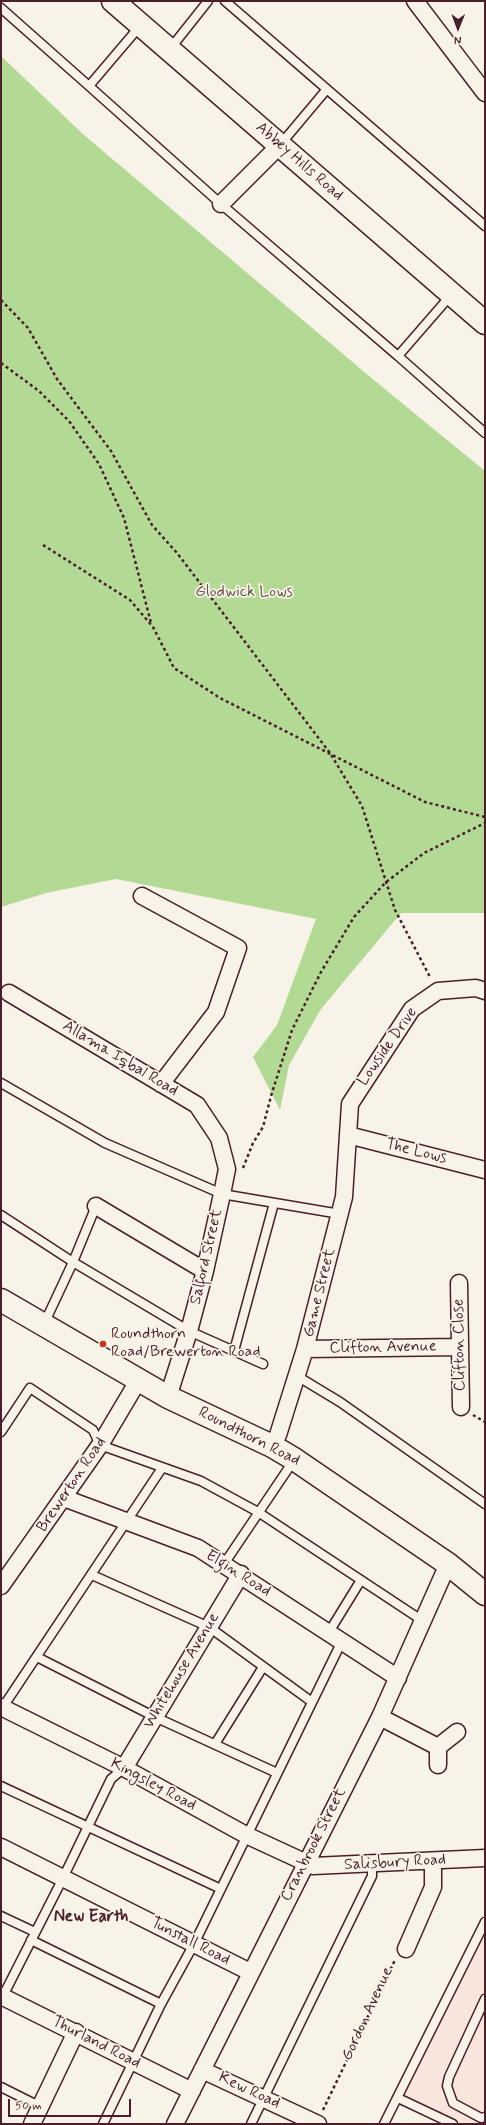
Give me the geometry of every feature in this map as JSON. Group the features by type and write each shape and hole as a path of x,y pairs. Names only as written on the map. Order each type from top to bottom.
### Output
{"street":[{"name":"Abbey Hills Road","path":"113,1 485,323"},
{"path":"415,1 485,93"},
{"path":"221,204 280,145"},
{"path":"142,896 238,948 216,1012 161,1084"},
{"path":"438,991 476,988 485,991"},
{"name":"Lowside Drive","path":"348,1135 350,1104 358,1090 412,1009 438,991"},
{"name":"Allama Iqbal Road","path":"9,993 197,1105 219,1138"},
{"name":"The Lows","path":"348,1135 485,1170"},
{"name":"Game Street","path":"272,1446 278,1435 305,1349 340,1214 344,1197 348,1135"},
{"name":"Salford Street","path":"168,1397 189,1331 205,1271 227,1169 219,1138"},
{"path":"96,1206 205,1271"},
{"name":"Clifton Close","path":"459,1283 461,1406"},
{"name":"Roundthorn Road","path":"1,1300 138,1381 168,1397 272,1446 294,1459 448,1564 485,1594"},
{"name":"Clifton Avenue","path":"305,1349 460,1347"},
{"name":"Brewerton Road","path":"2,1581 64,1498 100,1445 138,1381"},
{"name":"Elgin Road","path":"64,1498 198,1548 398,1678"},
{"name":"Cranbrook Street","path":"175,2124 305,1862 380,1717 448,1564"},
{"name":"Whitehouse Avenue","path":"124,1768 240,1574"},
{"name":"Kingsley Road","path":"2,1709 124,1768 246,1835 305,1862"},
{"path":"380,1717 438,1747"},
{"path":"438,1747 456,1732"},
{"path":"438,1747 438,1765"},
{"name":"Tunstall Road","path":"1,1847 250,1972"},
{"name":"Salisbury Road","path":"305,1862 313,1866 372,1865 485,1858"},
{"path":"406,1949 433,1887 433,1861"},
{"name":"Thurland Road","path":"2,1996 192,2091"},
{"path":"32,2124 76,2032"},
{"name":"Kew Road","path":"202,2070 317,2124"}],"lane":[{"path":"169,50 208,1"},
{"path":"225,1 485,226"},
{"path":"1,8 221,204 485,433"},
{"path":"89,86 140,25"},
{"path":"280,145 327,89"},
{"path":"398,356 451,294"},
{"path":"1,1083 105,1143 222,1194 340,1214"},
{"path":"234,1351 274,1204"},
{"path":"44,1325 73,1262 96,1206"},
{"path":"1,1215 73,1262 189,1331 263,1364"},
{"path":"297,1376 340,1402 485,1504"},
{"path":"1,1432 30,1388 93,1430 100,1445 201,1481 258,1512 423,1621"},
{"path":"224,1564 294,1459"},
{"path":"2,1709 162,1468"},
{"path":"92,1575 209,1628 312,1702"},
{"path":"103,2124 161,2004 194,1944 312,1702 335,1637 361,1580"},
{"path":"37,1657 155,1717 277,1773"},
{"path":"216,1744 263,1667"},
{"path":"2,1996 63,1878 111,1779 124,1768"},
{"path":"1,1786 221,1889"},
{"path":"251,2124 372,1876 372,1865"},
{"path":"1,1916 33,1936 161,2004"},
{"path":"384,2124 485,1922"},
{"path":"485,1999 449,2077 447,2086 453,2103 481,2118 485,2117"},
{"path":"1,2087 41,2107"},
{"path":"398,2098 453,2124"}],"path":[{"path":"1,300 28,328 57,379 111,451 152,525 177,553 330,753 362,806 385,883 395,910 438,991"},
{"path":"1,363 39,391 69,421 99,464 124,518 151,624 174,668 220,698 425,802 485,817"},
{"path":"43,545 130,600 151,624"},
{"path":"243,1170 253,1144 263,1127 271,1096 292,1030 321,972 354,917 385,883 424,853 485,823"},
{"name":"Gordon Avenue","path":"317,2124 392,1962 406,1949"}],"shaded area":[{"path":"485,1930 485,2124 460,2124 401,2096"}],"green space":[{"name":"Glodwick Lows","path":"1,56 84,135 375,381 485,471 485,913 401,913 321,1009 289,1065 280,1110 253,1057 277,1025 316,919 116,879 46,893 1,907"}],"place":[{"name":"Roundthorn Road/Brewerton Road","path":"103,1344"}],"district":[{"name":"New Earth","path":"91,1917"}]}
